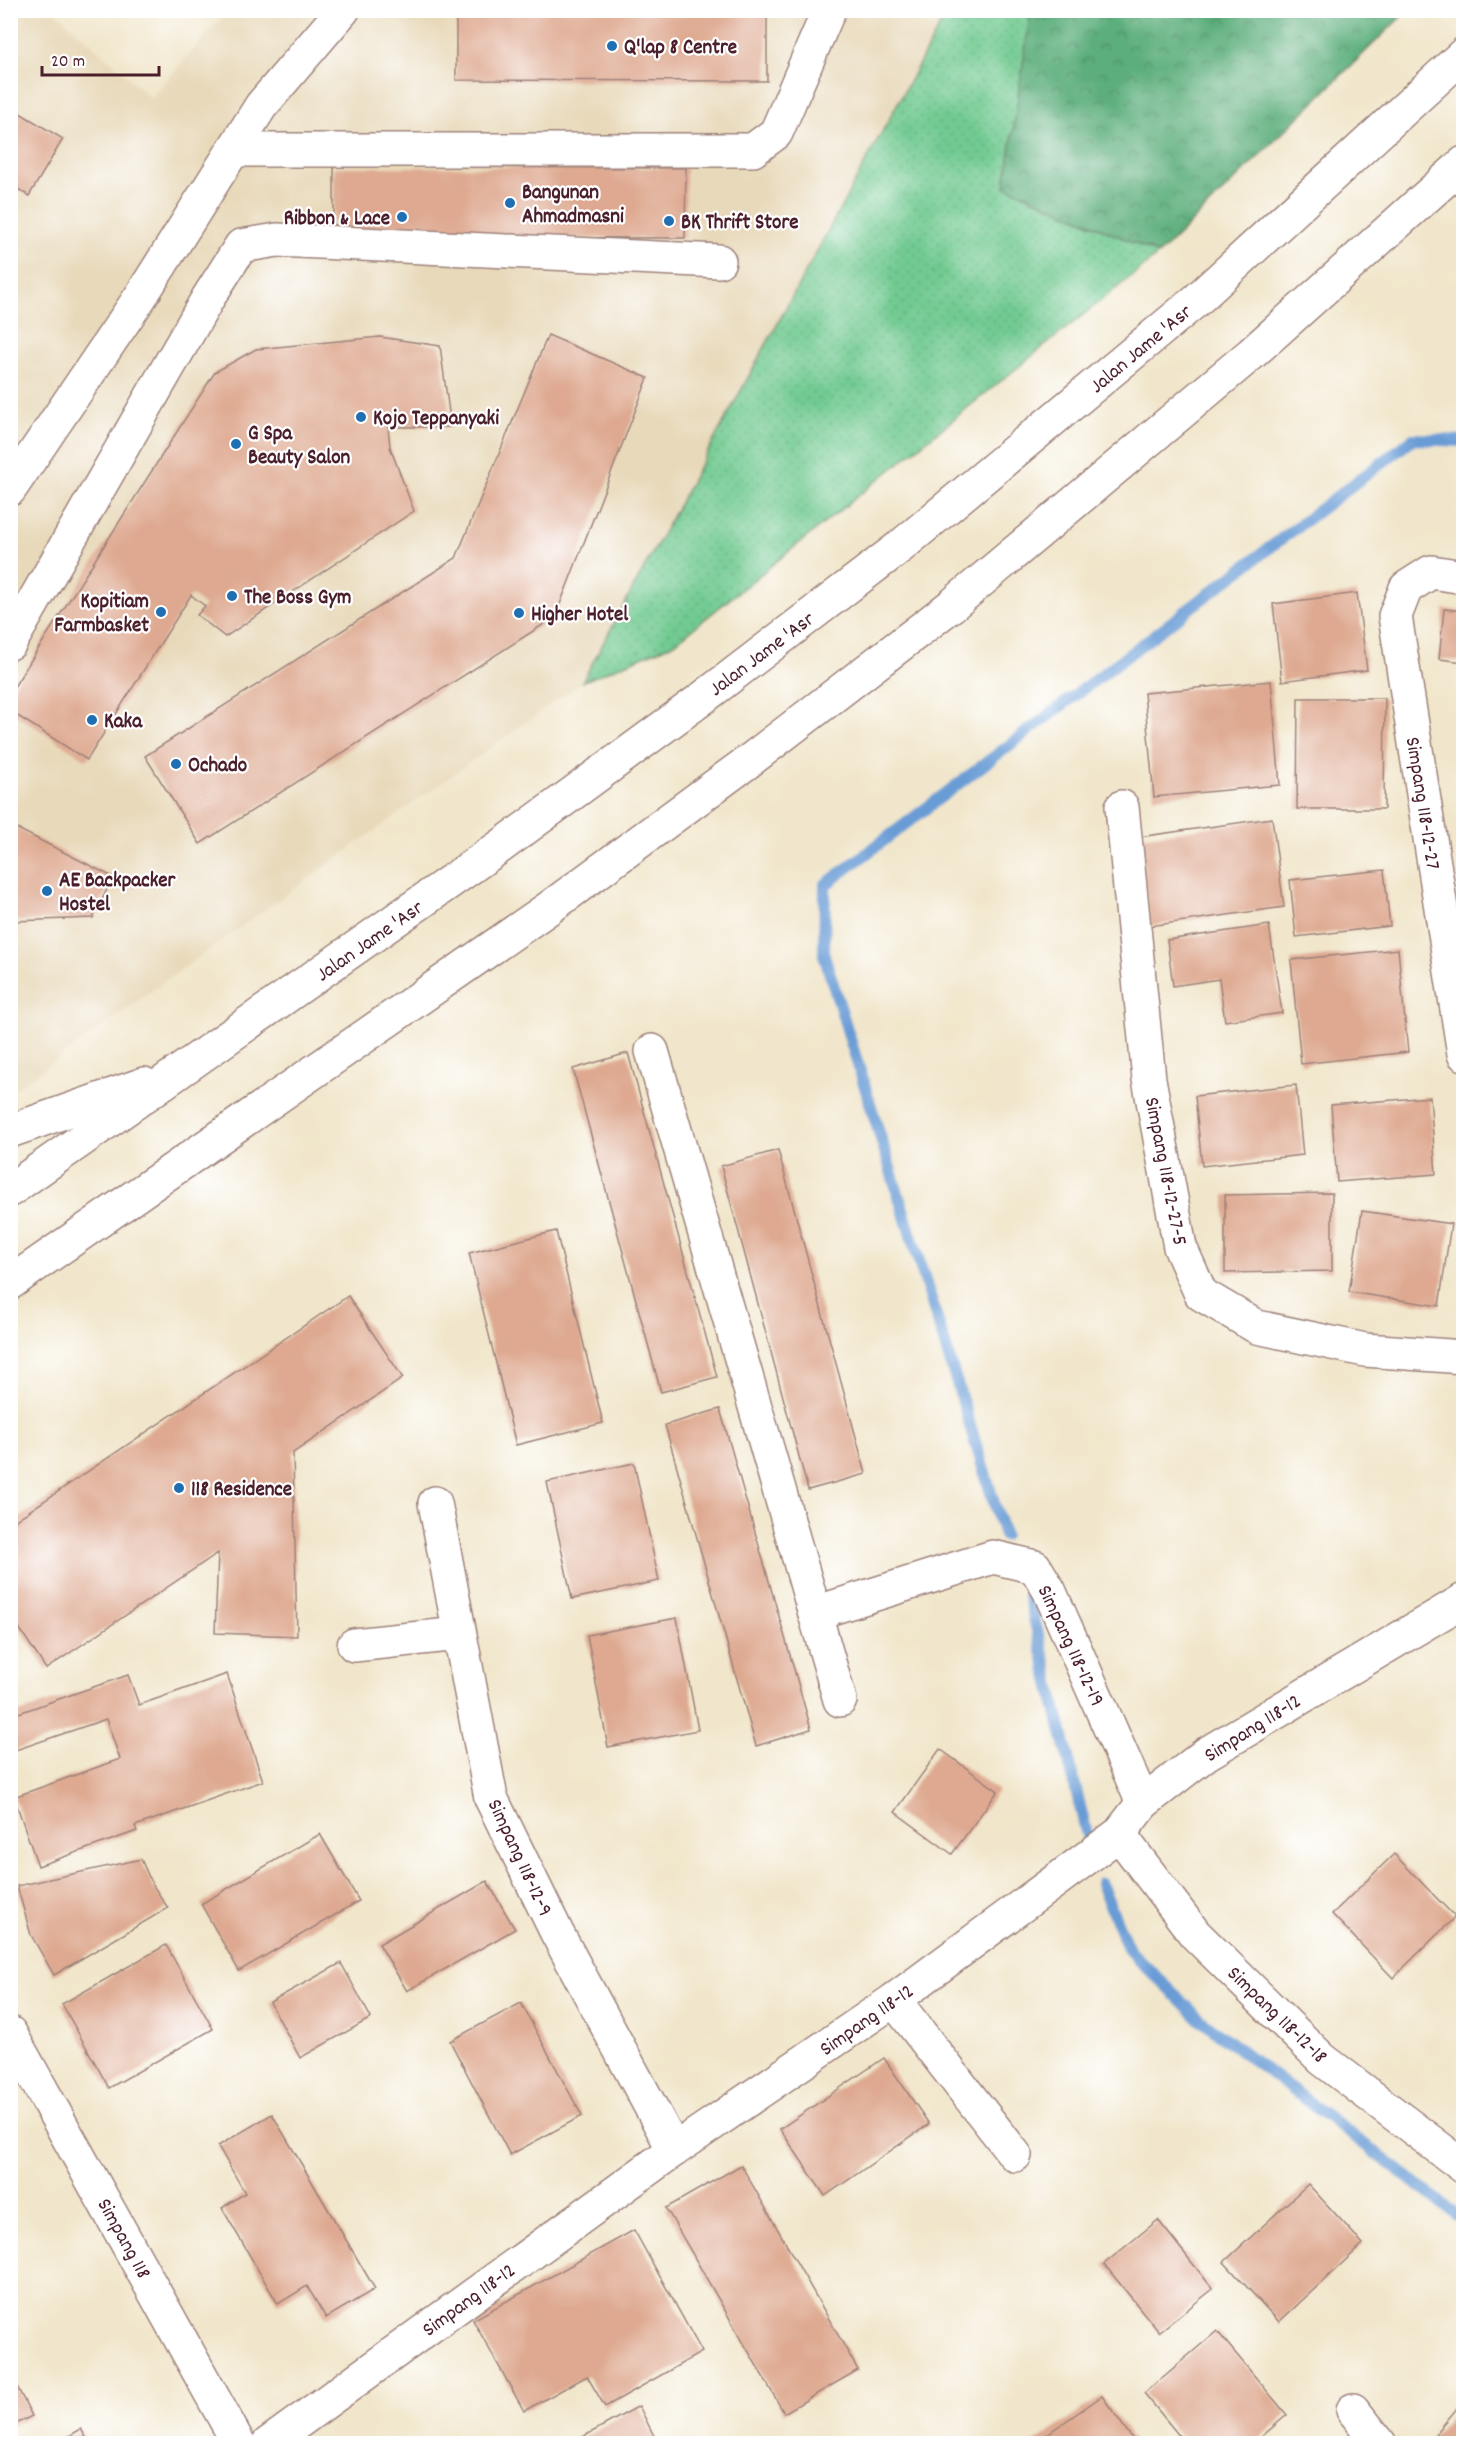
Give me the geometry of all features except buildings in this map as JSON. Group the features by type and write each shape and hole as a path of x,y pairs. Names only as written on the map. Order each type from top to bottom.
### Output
{"street":[{"path":"10,489 141,296 261,106 343,10"},
{"path":"233,150 753,150 776,133 829,10"},
{"name":"Jalan Jame 'Asr","path":"10,1190 183,1071 510,839 700,700 901,546 1199,298 1464,54"},
{"path":"10,1283 558,901 749,761 951,606 1251,354 1464,163"},
{"path":"10,643 208,298 241,246 277,240 719,261"},
{"name":"Simpang 118-12-27","path":"1464,577 1431,572 1406,588 1395,616 1464,1054"},
{"name":"Simpang 118-12-27-5","path":"1122,807 1149,1079 1180,1247 1201,1294 1257,1327 1365,1350 1464,1357"},
{"path":"652,1051 840,1700"},
{"path":"10,1131 183,1071"},
{"name":"Simpang 118-12-9","path":"435,1503 491,1798 557,1933 674,2150"},
{"name":"Simpang 118-12-19","path":"814,1613 993,1557 1035,1566 1049,1590 1143,1803"},
{"name":"Simpang 118-12","path":"268,2444 674,2150 894,2000 1119,1834 1143,1803 1206,1754 1464,1600"},
{"path":"354,1645 459,1634"},
{"name":"Simpang 118-12-18","path":"1119,1834 1195,1934 1322,2059 1464,2167"},
{"path":"894,2000 1015,2155"},
{"name":"Simpang 118","path":"10,2033 239,2444"},
{"path":"1353,2410 1380,2444"}],"shaded area":[{"path":"11,11 55,11 151,98 228,11 948,11 582,682 11,1092"}],"green space":[{"path":"1031,10 1407,11 1159,254 1005,186"},
{"path":"948,11 1031,11 1005,186 1159,254 675,643 582,682"}],"waterway":[{"path":"1004,1535 824,955 825,885 1413,439 1464,441"},
{"path":"1029,1597 1088,1839"},
{"path":"1101,1884 1129,1950 1202,2021 1464,2220"}],"place":[{"name":"Q'lap 8 Centre","path":"612,46"},
{"name":"Bangunan Ahmadmasni","path":"510,203"},
{"name":"Ribbon & Lace","path":"402,217"},
{"name":"BK Thrift Store","path":"669,221"},
{"name":"Kojo Teppanyaki","path":"361,417"},
{"name":"G Spa Beauty Salon","path":"236,444"},
{"name":"The Boss Gym","path":"232,596"},
{"name":"Kopitiam Farmbasket","path":"161,612"},
{"name":"Higher Hotel","path":"519,613"},
{"name":"Kaka","path":"92,720"},
{"name":"Ochado","path":"176,764"},
{"name":"AE Backpacker Hostel","path":"47,891"},
{"name":"118 Residence","path":"179,1488"}]}
